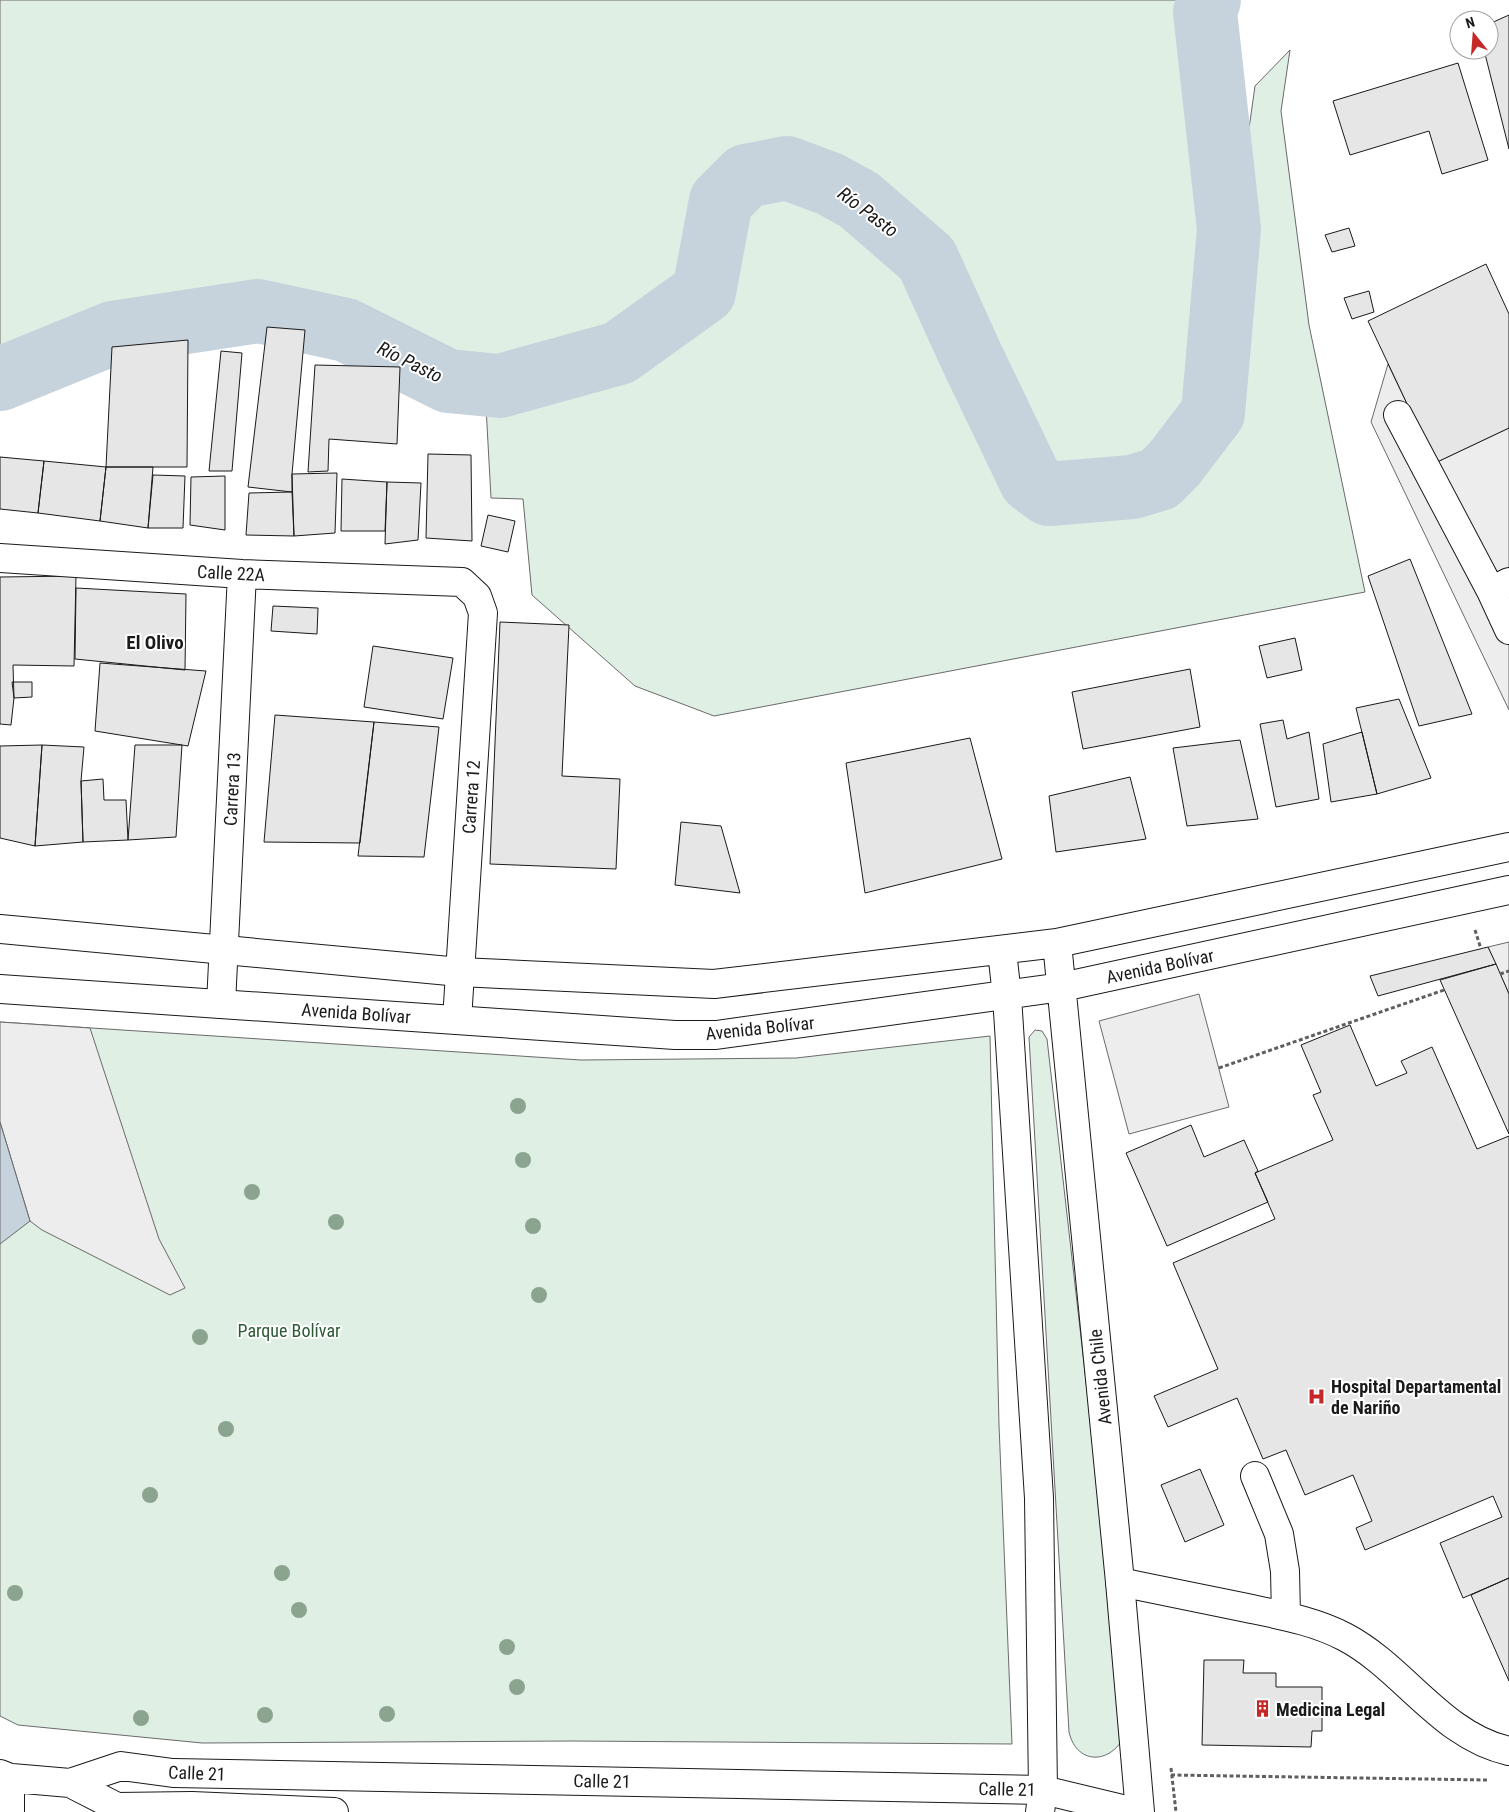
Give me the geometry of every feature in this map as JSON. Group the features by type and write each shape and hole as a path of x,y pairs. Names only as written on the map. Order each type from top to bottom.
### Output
{"main road":[{"path":"1398,415 1500,586 1509,630"},
{"name":"Calle 22A","path":"0,558 242,574 462,582"},
{"name":"Carrera 13","path":"221,1004 242,574"},
{"name":"Carrera 12","path":"457,1020 483,613 477,596 462,582"},
{"path":"0,929 460,972 714,984 1057,943 1509,847"},
{"name":"Avenida Bolívar","path":"0,989 675,1035 716,1035 1062,987 1509,890"},
{"name":"Avenida Chile","path":"1057,943 1120,1582 1140,1812"},
{"path":"1002,951 1007,996 1039,1498 1042,1801"},
{"path":"1255,1476 1279,1534 1285,1571 1286,1616"},
{"path":"1120,1582 1286,1616 1325,1628 1361,1646 1380,1660 1456,1726 1478,1740 1509,1751"},
{"name":"Calle 21","path":"70,1783 121,1766 173,1773 1042,1801 1135,1812"},
{"path":"3,1776 10,1812"},
{"name":"Calle 21","path":"3,1776 70,1783 117,1807 192,1806 334,1812"}],"path":[{"path":"1481,949 1474,930 1483,928"},
{"path":"1500,974 1509,971"},
{"path":"1219,1068 1444,990"},
{"path":"1171,1765 1176,1812"},
{"path":"1138,1774 1489,1780"}],"green space":[{"path":"0,0 1184,0 1218,227 1193,416 1146,472 1042,487 976,356 933,253 839,169 773,144 716,187 699,283 613,348 499,378 454,373 351,316 264,299 129,315 0,365"},
{"path":"1290,50 1281,111 1309,325 1365,592 714,716 635,686 532,595 523,499 491,498 486,407 564,380 644,347 716,296 724,215 753,182 796,181 874,219 928,282 1015,472 1048,502 1166,486 1210,434 1232,378 1240,193 1255,86"},
{"name":"Parque Bolívar","path":"0,1022 581,1060 796,1058 990,1036 999,1425 1012,1744 573,1741 202,1743 18,1725 0,1716"},
{"path":"1035,1030 1042,1031 1047,1039 1126,1732 1120,1743 1113,1750 1105,1755 1096,1757 1087,1756 1080,1751 1073,1743 1069,1732 1029,1037"}],"shaded area":[{"path":"1388,364 1435,463 1509,428 1509,710 1371,422"},
{"path":"1509,942 1509,994 1488,947"},
{"path":"1199,994 1229,1107 1129,1134 1099,1021"},
{"path":"0,1022 90,1028 159,1239 185,1288 170,1295 42,1230 30,1221 0,1122"},
{"path":"0,1122 30,1221 0,1244"}],"building":[{"path":"1509,15 1509,149 1487,60 1499,60 1499,20"},
{"path":"1458,63 1488,160 1442,174 1429,131 1350,155 1333,101"},
{"path":"1349,228 1355,246 1332,252 1325,235"},
{"path":"1486,264 1509,314 1509,428 1435,463 1368,321"},
{"path":"1369,291 1374,312 1352,319 1344,298"},
{"path":"267,327 305,330 292,492 248,487"},
{"path":"188,340 187,467 106,467 112,347"},
{"path":"221,351 242,353 232,471 209,471"},
{"path":"315,365 400,367 397,444 329,439 328,471 308,472"},
{"path":"428,454 471,455 472,541 426,538"},
{"path":"0,457 44,461 38,513 0,509"},
{"path":"44,461 106,467 100,521 38,513"},
{"path":"106,467 153,467 148,528 100,521"},
{"path":"337,473 335,533 294,536 292,474"},
{"path":"153,475 185,476 183,528 148,528"},
{"path":"225,476 225,530 190,525 191,477"},
{"path":"342,479 387,482 385,531 341,531"},
{"path":"387,482 421,483 418,540 385,544"},
{"path":"292,492 294,536 246,535 249,493"},
{"path":"488,515 515,521 508,552 481,546"},
{"path":"1410,559 1472,714 1419,726 1368,576"},
{"path":"76,576 74,666 13,665 14,698 11,725 0,724 0,577"},
{"path":"76,588 186,594 185,670 75,659"},
{"path":"273,606 318,608 317,634 271,631"},
{"path":"500,622 569,625 562,776 620,779 616,869 490,864"},
{"path":"1295,638 1302,670 1267,678 1259,646"},
{"path":"373,646 453,658 443,719 364,707"},
{"path":"100,663 206,671 188,746 95,731"},
{"path":"1190,669 1200,727 1083,749 1072,692"},
{"path":"12,682 32,682 32,697 14,698"},
{"path":"1399,699 1431,778 1377,794 1356,708"},
{"path":"275,715 374,722 360,843 264,842"},
{"path":"1283,720 1287,739 1309,732 1319,799 1276,807 1260,724"},
{"path":"374,722 439,727 424,857 358,856"},
{"path":"1362,732 1377,794 1331,802 1323,744"},
{"path":"970,738 1002,859 865,893 846,763"},
{"path":"1240,740 1258,819 1187,826 1173,748"},
{"path":"42,745 35,846 0,838 0,746"},
{"path":"42,745 84,747 81,781 83,842 35,846"},
{"path":"135,745 182,745 176,837 128,840"},
{"path":"1130,777 1146,839 1056,852 1049,796"},
{"path":"103,779 104,800 126,800 128,840 83,842 81,781"},
{"path":"681,822 721,826 740,893 675,885"},
{"path":"1488,947 1496,964 1378,996 1370,976"},
{"path":"1496,964 1509,994 1509,1134 1440,980"},
{"path":"1350,1025 1376,1086 1407,1073 1401,1061 1432,1047 1477,1149 1509,1136 1509,1578 1463,1598 1440,1543 1502,1517 1493,1496 1365,1550 1356,1528 1372,1521 1353,1475 1305,1495 1286,1450 1263,1459 1237,1398 1168,1427 1154,1396 1218,1369 1173,1263 1275,1219 1255,1173 1333,1140 1313,1095 1321,1092 1301,1045"},
{"path":"1191,1125 1204,1157 1244,1140 1258,1171 1255,1173 1268,1202 1167,1246 1126,1153"},
{"path":"1200,1469 1224,1525 1185,1542 1161,1485"},
{"path":"1509,1578 1509,1681 1471,1595"},
{"name":"Medicina Legal","path":"1204,1660 1244,1660 1243,1673 1276,1673 1276,1687 1322,1687 1322,1731 1312,1731 1311,1747 1202,1745"}],"waterway":[{"name":"Río Pasto","path":"0,379 113,333 258,311 346,330 448,381 500,386 619,353 704,292 721,201 746,176 787,168 830,184 859,200 927,259 1031,481 1049,494 1132,487 1159,479 1174,464 1213,413 1229,229 1205,12 1209,0"}],"place":[{"name":"Hospital Departamental de Nariño","path":"1317,1396"},
{"name":"Medicina Legal","path":"1262,1709"}],"district":[{"name":"El Olivo","path":"155,642"}]}
